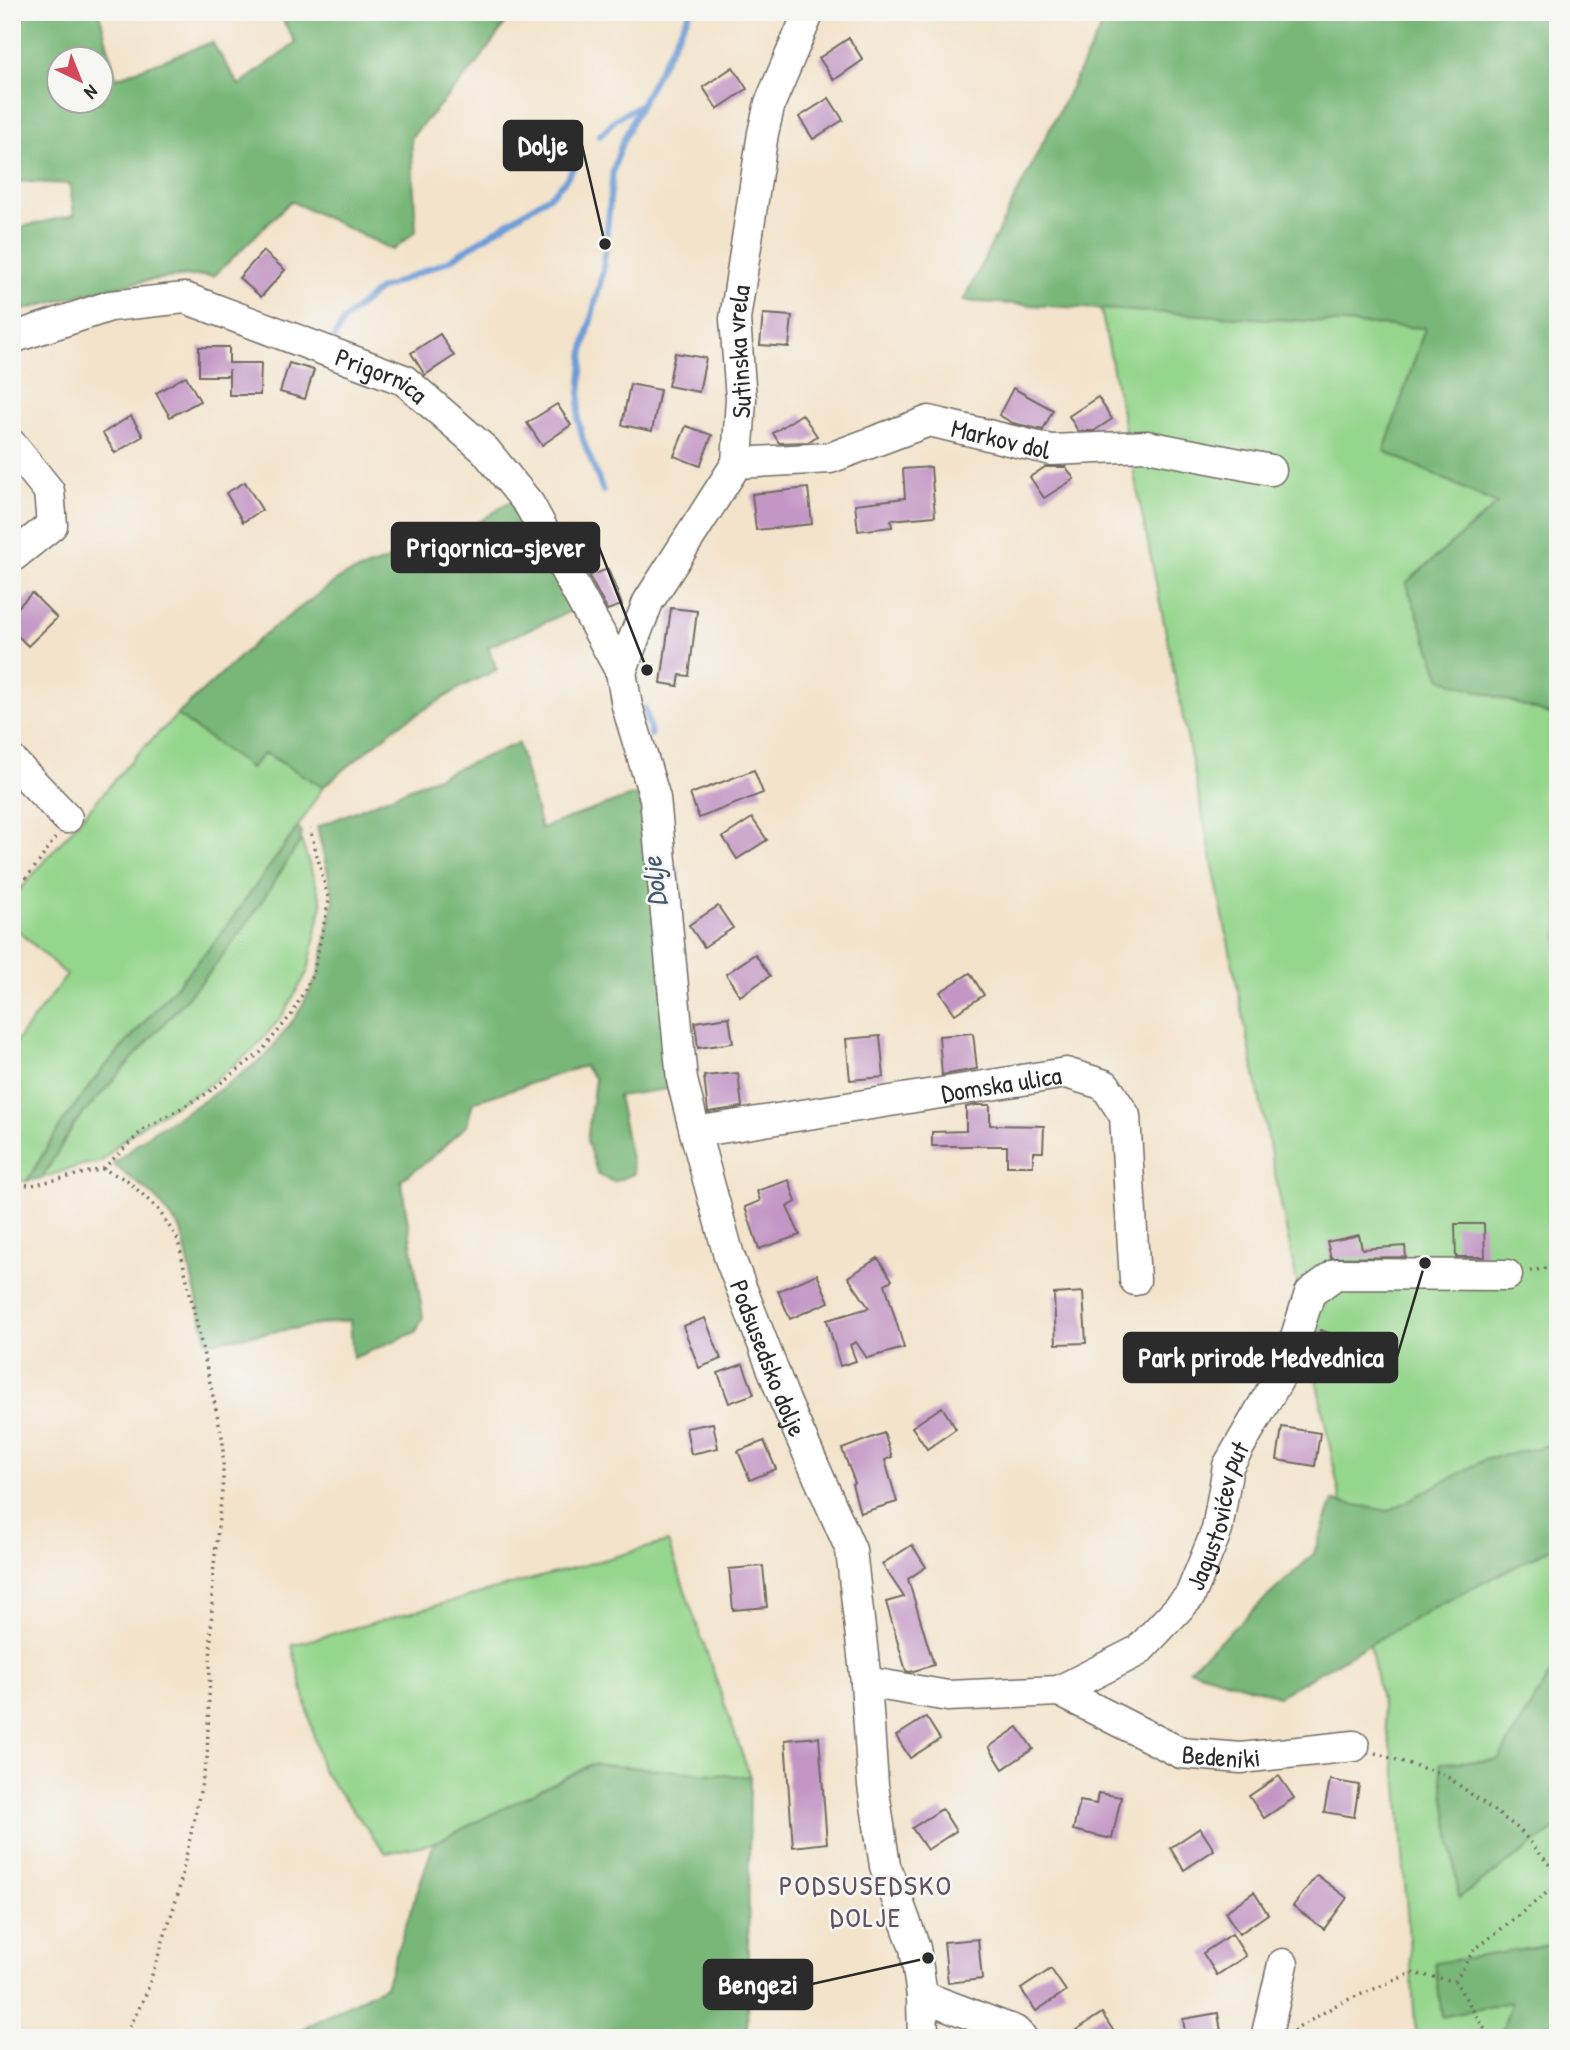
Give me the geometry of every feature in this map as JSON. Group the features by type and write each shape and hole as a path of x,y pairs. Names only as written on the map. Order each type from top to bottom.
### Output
{"street":[{"name":"Sutinska vrela","path":"621,672 648,602 737,463 741,399 735,319 763,133 770,103 809,12"},
{"name":"Prigornica","path":"12,338 110,306 186,298 404,380 485,450 529,504 621,672"},
{"name":"Markov dol","path":"737,463 830,458 929,421 1051,450 1147,446 1271,470"},
{"path":"12,445 50,491 52,525 12,556"},
{"name":"Podsusedsko dolje","path":"621,672 627,706 655,798 682,1080 695,1132 729,1256 785,1401 851,1550 866,1682 873,1785 884,1866 915,1948 922,1996 923,2038"},
{"path":"12,761 68,818"},
{"name":"Domska ulica","path":"695,1132 1066,1073 1105,1085 1125,1116 1135,1280"},
{"name":"Jagustovićev put","path":"866,1682 948,1696 1059,1691 1138,1651 1190,1596 1217,1530 1228,1466 1287,1364 1310,1293 1336,1274 1507,1275"},
{"name":"Bedeniki","path":"1059,1691 1181,1753 1241,1758 1354,1746"},
{"path":"1266,2038 1283,1964"},
{"path":"922,1996 1015,2031 1021,2038"}],"path":[{"path":"12,895 39,862 68,818"},
{"path":"12,1184 32,1185 103,1169 144,1129 205,1094 260,1053 292,1014 313,974 329,901 310,829"},
{"path":"103,1169 127,1180 158,1209 178,1240 223,1441 223,1481 213,1574 207,1759 178,1894 146,1994 124,2038"},
{"path":"1354,1746 1445,1775 1519,1829 1558,1875"},
{"path":"1455,1981 1473,1951 1558,1884"},
{"path":"1282,2038 1338,2004 1412,1973 1455,1981 1490,2038"}],"green space":[{"path":"12,12 99,12 108,46 46,46 46,116 116,116 116,78 212,42 239,85 296,43 278,12 513,12 477,64 411,137 416,231 393,250 291,201 214,276 138,282 12,313 12,229 74,215 70,184 12,181"},
{"path":"1109,12 1558,12 1558,717 1441,679 1406,583 1497,504 1384,451 1425,328 963,301"},
{"path":"1558,12 1558,2038 1416,2038 1398,1785 1093,270"},
{"path":"517,497 578,608 488,647 497,670 465,685 396,727 323,787 265,753 250,768 177,715 262,636 343,576 408,553 479,522"},
{"path":"177,715 250,768 265,753 323,787 284,849 215,942 98,1075 62,1123 27,1181 12,1181 12,1047 67,975 12,925 12,899 137,754"},
{"path":"518,743 541,828 637,794 644,816 675,1088 618,1096 634,1174 614,1182 598,1175 587,1141 595,1079 584,1066 473,1102 467,1125 430,1159 401,1180 423,1317 416,1332 353,1358 350,1320 207,1342 181,1230 155,1197 113,1164 152,1132 205,1100 265,1057 297,1015 319,974 334,899 317,827"},
{"path":"298,827 301,840 249,921 209,973 74,1124 42,1178 27,1181 62,1123 98,1075 215,942"},
{"path":"301,840 322,903 308,971 283,1015 254,1049 203,1089 147,1122 117,1145 101,1162 42,1178 74,1124 209,973 249,921"},
{"path":"1558,1443 1558,1545 1437,1606 1278,1696 1189,1669 1313,1555 1333,1501 1389,1511 1484,1460"},
{"path":"668,1542 750,1777 592,1764 434,1843 386,1853 322,1770 292,1645"},
{"path":"1558,1661 1558,1827 1459,1898 1440,1763 1498,1760"},
{"path":"592,1764 750,1777 747,2038 285,2038 385,1986 434,1843"},
{"path":"1558,1944 1558,2038 1500,2038 1511,2002 1442,2017 1435,1963"}],"building":[{"path":"849,38 863,60 834,80 819,58"},
{"path":"733,67 747,89 717,109 703,87"},
{"path":"829,98 843,120 813,139 799,117"},
{"path":"263,251 285,270 261,297 239,278"},
{"path":"763,314 792,316 789,347 760,345"},
{"path":"440,334 454,356 425,375 411,353"},
{"path":"199,347 229,347 229,363 261,363 260,395 229,395 229,376 199,376"},
{"path":"675,353 706,358 699,392 668,386"},
{"path":"289,363 314,370 305,399 280,392"},
{"path":"186,376 200,401 170,417 156,393"},
{"path":"630,384 660,390 652,431 622,425"},
{"path":"1013,388 1053,410 1043,430 1013,423 999,415"},
{"path":"1098,397 1112,419 1094,431 1078,431 1069,416"},
{"path":"557,404 571,425 542,445 527,423"},
{"path":"802,414 817,436 808,442 779,443 773,433"},
{"path":"131,416 143,436 115,453 103,433"},
{"path":"686,426 712,435 700,466 674,456"},
{"path":"931,467 935,516 891,520 892,527 858,531 855,504 905,498 903,469"},
{"path":"1045,467 1066,467 1074,479 1044,498 1030,477"},
{"path":"245,482 262,510 243,522 226,493"},
{"path":"808,488 812,524 756,530 752,494"},
{"path":"608,569 622,605 607,610 589,576"},
{"path":"32,593 57,618 28,646 12,630 12,613"},
{"path":"671,608 697,611 689,676 680,675 678,686 661,683"},
{"path":"754,770 763,793 699,818 690,794"},
{"path":"752,818 767,840 737,859 723,837"},
{"path":"718,906 733,928 704,947 689,925"},
{"path":"755,954 770,976 740,996 726,974"},
{"path":"970,973 984,995 955,1014 940,992"},
{"path":"729,1017 733,1043 698,1048 695,1022"},
{"path":"973,1033 977,1069 942,1075 939,1036"},
{"path":"880,1036 884,1077 850,1080 846,1039"},
{"path":"738,1073 742,1107 708,1112 704,1076"},
{"path":"990,1105 990,1125 1044,1126 1043,1152 1033,1152 1033,1166 1007,1166 1007,1146 932,1146 932,1132 966,1131 966,1107"},
{"path":"789,1180 796,1202 787,1207 800,1235 759,1249 745,1207 760,1201 757,1191"},
{"path":"1455,1224 1484,1224 1485,1257 1456,1257"},
{"path":"1359,1235 1362,1249 1405,1246 1406,1257 1331,1258 1327,1242"},
{"path":"878,1258 892,1280 885,1284 904,1348 867,1358 856,1342 850,1345 856,1361 840,1366 827,1320 869,1308 848,1277"},
{"path":"817,1274 829,1302 790,1319 778,1291"},
{"path":"1083,1292 1086,1343 1056,1344 1054,1294"},
{"path":"705,1318 721,1359 699,1368 683,1326"},
{"path":"1321,1330 1344,1339 1328,1377 1306,1367"},
{"path":"743,1364 754,1394 729,1403 718,1373"},
{"path":"942,1407 956,1429 927,1449 912,1427"},
{"path":"713,1423 718,1448 691,1454 686,1428"},
{"path":"1282,1427 1320,1433 1315,1466 1277,1460"},
{"path":"884,1433 892,1457 885,1460 897,1502 860,1513 852,1484 855,1483 842,1449"},
{"path":"764,1441 776,1469 750,1480 738,1451"},
{"path":"912,1545 926,1567 908,1579 934,1665 910,1672 906,1671 886,1602 904,1597 882,1564"},
{"path":"763,1566 767,1607 733,1610 729,1569"},
{"path":"926,1717 940,1739 910,1758 896,1736"},
{"path":"1018,1727 1033,1749 1003,1769 989,1747"},
{"path":"819,1737 827,1843 793,1847 785,1740"},
{"path":"1279,1776 1294,1798 1264,1818 1249,1796"},
{"path":"1330,1780 1359,1785 1354,1817 1324,1812"},
{"path":"1098,1793 1121,1797 1112,1839 1073,1830 1080,1801 1096,1804"},
{"path":"942,1809 956,1831 927,1850 912,1828"},
{"path":"1200,1828 1214,1850 1184,1870 1170,1848"},
{"path":"1317,1875 1347,1898 1324,1929 1293,1906"},
{"path":"1254,1892 1268,1914 1239,1934 1225,1912"},
{"path":"1232,1934 1246,1956 1217,1975 1203,1953"},
{"path":"978,1939 982,1979 948,1983 944,1942"},
{"path":"1051,1969 1066,1991 1036,2011 1021,1989"},
{"path":"1102,2013 1118,2038 1064,2038"},
{"path":"1218,2013 1222,2038 1186,2038 1183,2019"}],"waterway":[{"name":"Dolje","path":"603,491 583,440 578,419 584,348 603,271 613,171 632,121 690,12"},
{"path":"599,136 617,118 641,104"},
{"path":"332,342 344,320 378,290 450,260 551,195 564,182 581,157"},
{"name":"Dolje","path":"645,708 651,735"},
{"name":"Dolje","path":"676,869 679,900"}],"place":[{"name":"Dolje","path":"605,244"},
{"name":"Prigornica-sjever","path":"647,670"},
{"name":"Park prirode Medvednica","path":"1425,1263"},
{"name":"Bengezi","path":"928,1958"}],"district":[{"name":"PODSUSEDSKO DOLJE","path":"866,1901"}]}
